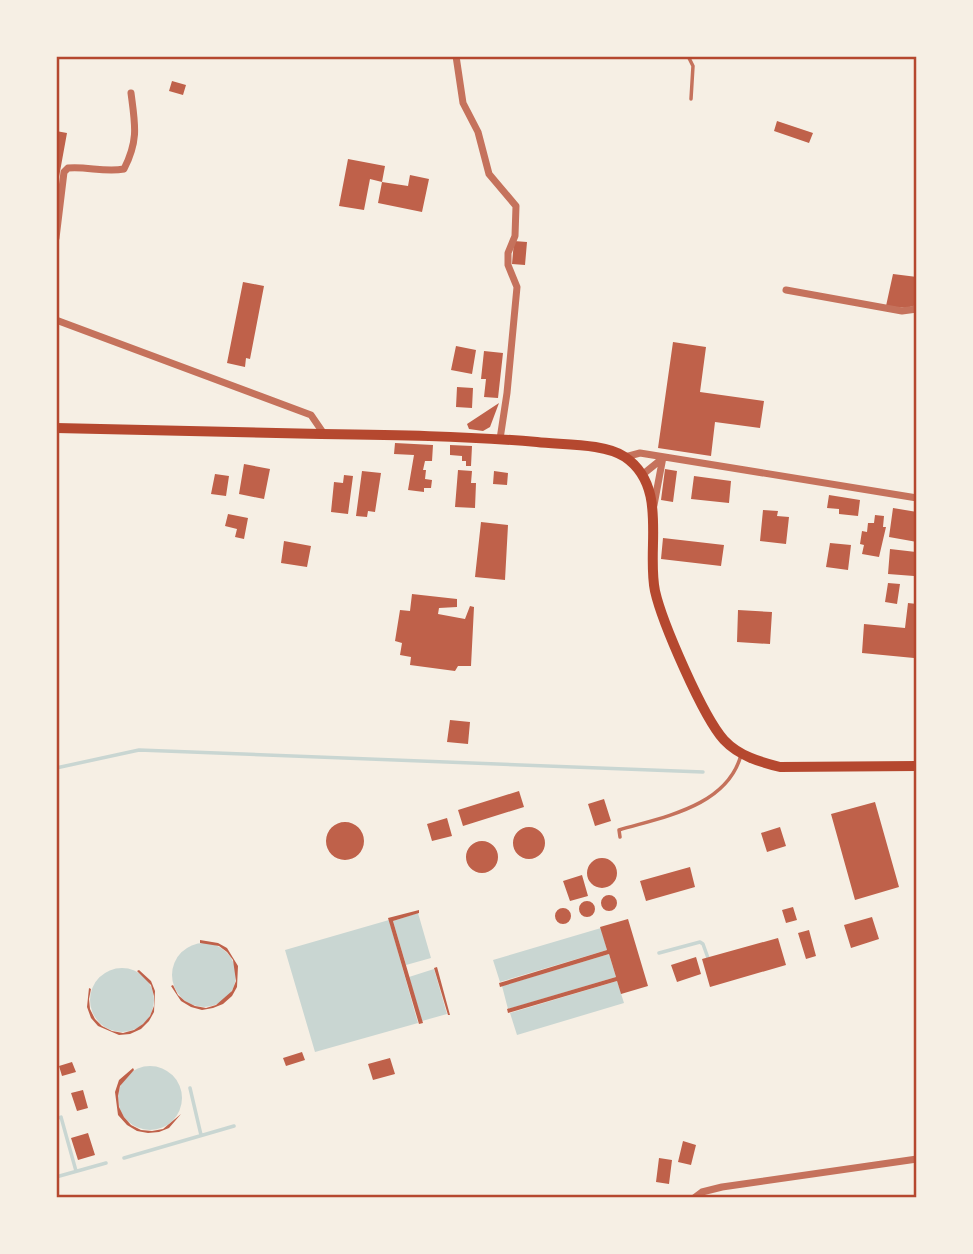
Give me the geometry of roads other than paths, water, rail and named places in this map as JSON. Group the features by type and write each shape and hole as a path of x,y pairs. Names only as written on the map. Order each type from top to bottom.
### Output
{"main road":[{"path":"56,428 500,439 601,449 625,457 642,475 653,506 652,560 655,591 666,624 724,740 741,753 780,767 917,766"}],"street":[{"path":"456,56 463,103 478,132 489,174 516,206 515,236 508,253 508,265 517,287 500,439"},
{"path":"56,238 64,173 68,168 113,172 124,169 136,134 131,93"},
{"path":"786,290 902,311 917,309"},
{"path":"56,320 311,415 324,434"},
{"path":"625,457 640,453 917,498"},
{"path":"642,475 663,457"},
{"path":"653,506 663,457"},
{"path":"694,1198 702,1192 722,1187 917,1160"}],"lane":[{"path":"688,56 693,66 691,99"},
{"path":"620,837 619,830 695,807 722,785 738,766 741,753"}],"waterway":[{"path":"56,768 139,750 703,772"},
{"path":"659,953 700,942 708,958"},
{"path":"190,1088 201,1135"},
{"path":"56,1119 61,1117 76,1171"},
{"path":"124,1158 234,1126"},
{"path":"56,1177 106,1163"}]}
